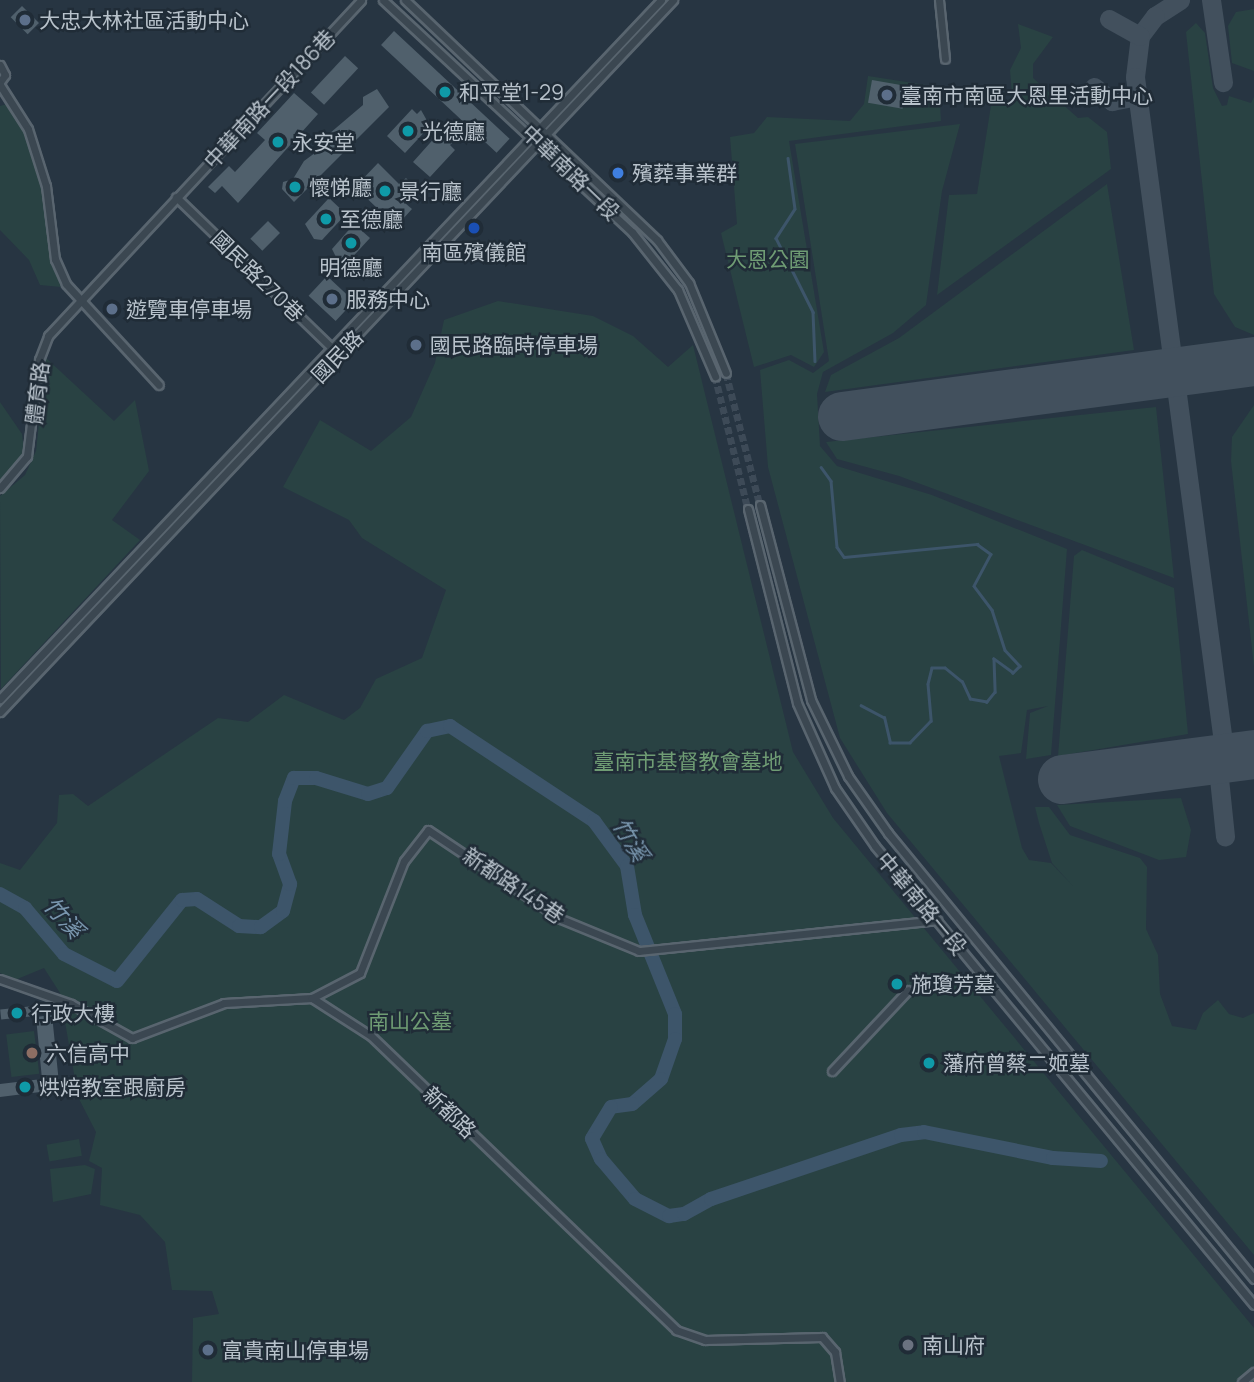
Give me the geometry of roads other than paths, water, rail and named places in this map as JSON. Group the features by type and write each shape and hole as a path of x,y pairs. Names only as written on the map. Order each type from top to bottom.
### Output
{"street":[{"name":"中華南路一段186巷","path":"81,300 361,0"},
{"name":"中華南路一段","path":"383,0 533,135 653,255 699,330 715,376"},
{"name":"中華南路一段","path":"405,0 542,127 648,231 681,272 726,373"},
{"name":"國民路","path":"1,705 336,351 533,135 661,0"},
{"name":"國民路","path":"336,351 541,144 673,0"},
{"path":"939,0 945,59"},
{"path":"0,65 5,75 0,83 28,129 46,186 55,258 66,284 159,385"},
{"name":"國民路270巷","path":"176,197 336,351"},
{"name":"體育路","path":"0,488 27,456 44,344 81,300"},
{"name":"中華南路一段","path":"760,505 811,700 848,776 888,833 1254,1279"},
{"name":"中華南路一段","path":"748,509 809,735 835,788 875,846 1254,1305"},
{"name":"新都路145巷","path":"312,998 360,973 404,861 428,830 561,919 639,951 669,950 937,920"},
{"path":"0,979 71,1004 132,1038 224,1003 312,998"},
{"path":"832,1071 908,990"},
{"name":"新都路","path":"312,998 371,1036 676,1330 705,1340 822,1337 835,1352 840,1382"},
{"path":"1242,1382 1254,1372"}],"waterway":[{"path":"788,158 795,209 776,238 813,312 815,361"},
{"path":"821,467 831,481 837,547 844,557 977,544 991,554 974,586 992,610 1005,650 1020,666 1013,673 994,659 995,692 987,702 970,699 962,682 945,668 932,668 928,684 931,721 910,743 890,743 884,718 861,706"},
{"name":"竹溪","path":"0,894 25,908 64,954 117,981 182,900 197,899 239,926 261,927 283,911 290,884 279,854 285,801 294,778 316,778 368,794 387,788 427,731 450,726 594,821 627,866 635,915 675,1014 675,1039 661,1079 632,1104 611,1107 592,1139 601,1159 635,1199 669,1216 684,1214 711,1199 901,1135 924,1132 1053,1158 1101,1161"}],"tunnel":[{"path":"726,373 760,505"},
{"path":"715,376 748,509"}],"place":[{"name":"大忠大林社區活動中心","path":"25,20"},
{"name":"和平堂1-29","path":"445,92"},
{"name":"臺南市南區大恩里活動中心","path":"887,95"},
{"name":"光德廳","path":"408,131"},
{"name":"永安堂","path":"278,142"},
{"name":"殯葬事業群","path":"618,173"},
{"name":"懷悌廳","path":"295,187"},
{"name":"景行廳","path":"385,191"},
{"name":"至德廳","path":"326,219"},
{"name":"南區殯儀館","path":"474,228"},
{"name":"明德廳","path":"351,243"},
{"name":"服務中心","path":"332,299"},
{"name":"遊覽車停車場","path":"112,309"},
{"name":"國民路臨時停車場","path":"416,345"},
{"name":"施瓊芳墓","path":"897,984"},
{"name":"行政大樓","path":"17,1013"},
{"name":"六信高中","path":"32,1053"},
{"name":"藩府曾蔡二姬墓","path":"929,1063"},
{"name":"烘焙教室跟廚房","path":"25,1087"},
{"name":"南山府","path":"908,1345"},
{"name":"富貴南山停車場","path":"208,1350"}],"park label":[{"name":"大恩公園","path":"768,259"},
{"name":"臺南市基督教會墓地","path":"688,761"},
{"name":"南山公墓","path":"410,1021"}]}
